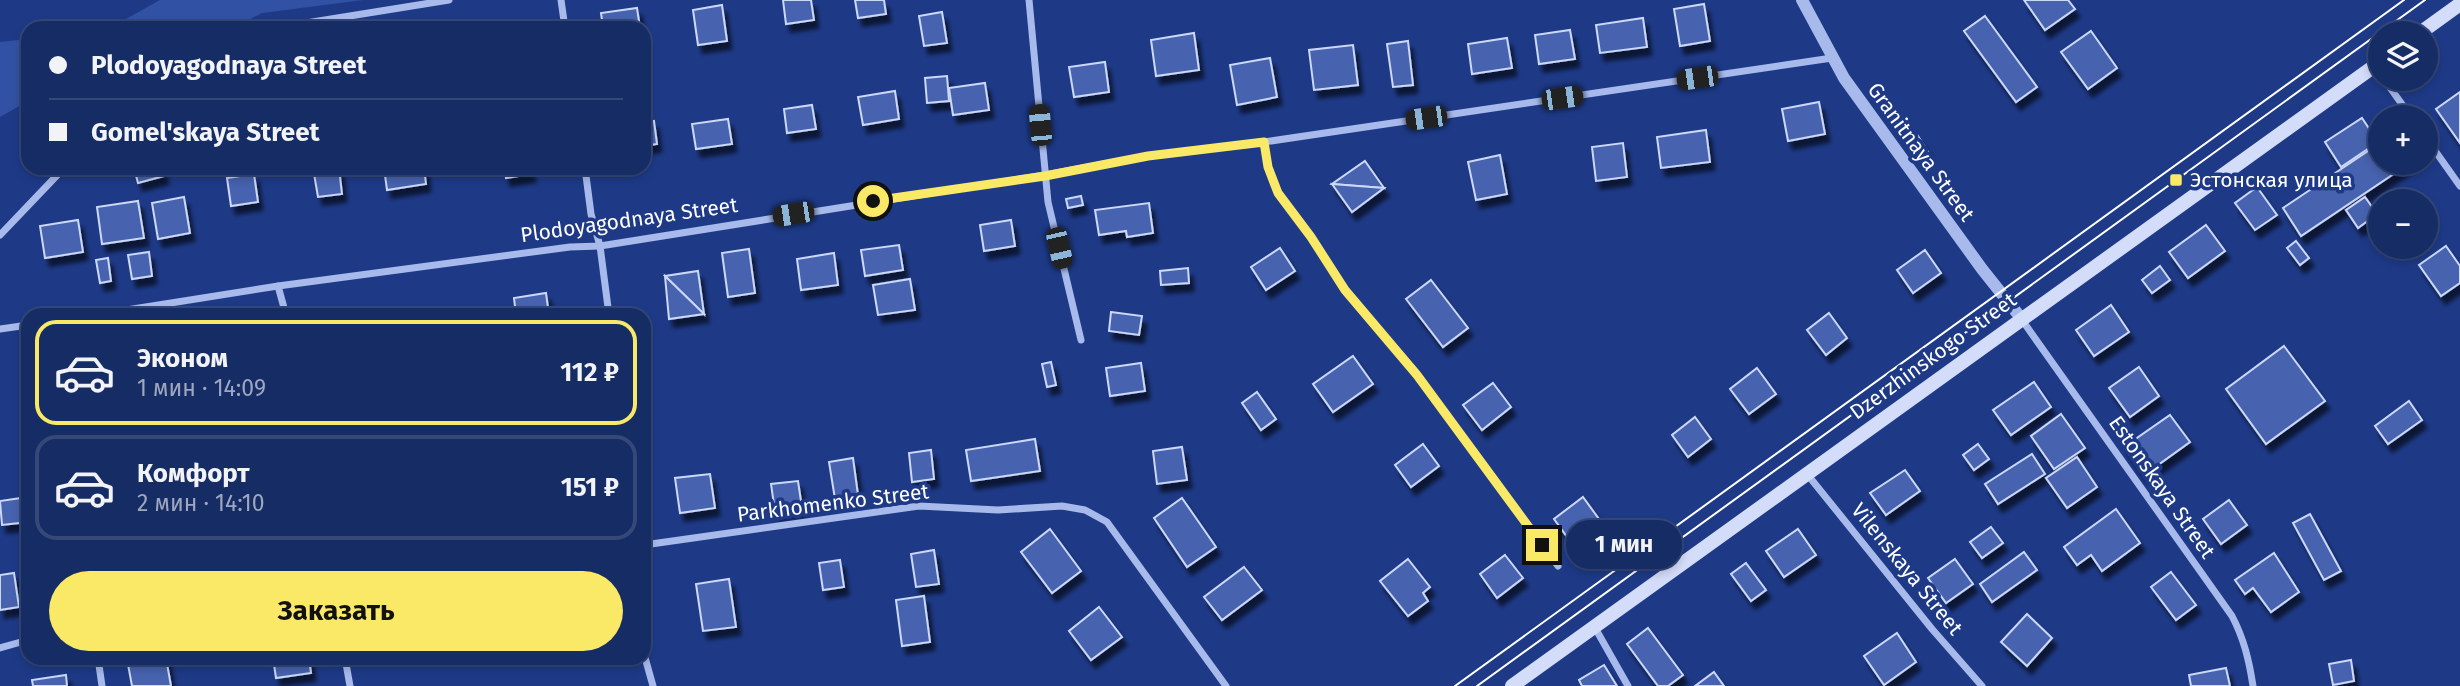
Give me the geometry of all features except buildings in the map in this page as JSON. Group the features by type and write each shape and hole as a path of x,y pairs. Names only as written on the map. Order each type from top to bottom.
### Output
{"main road":[{"path":"2437,21 2460,4"},
{"name":"Dzerzhinskogo Street","path":"1512,686 2021,318 2368,74"}],"street":[{"path":"318,21 449,0"},
{"path":"561,0 564,21"},
{"path":"1029,0 1048,202 1081,340"},
{"name":"Granitnaya Street","path":"1802,0 1832,58 1974,258 2021,318"},
{"name":"Plodoyagodnaya Street","path":"138,308 278,286 570,247 600,246 1045,176 1148,156 1264,142 1832,58"},
{"path":"1264,142 1268,167 1278,193 1311,237 1345,290 1417,375 1558,566"},
{"path":"2438,155 2460,186"},
{"path":"0,235 57,175"},
{"path":"586,175 591,214 600,246 608,308"},
{"path":"278,286 284,308"},
{"name":"Estonskaya Street","path":"2021,318 2232,616 2249,657 2253,686"},
{"path":"0,329 21,326"},
{"name":"Vilenskaya Street","path":"1807,473 1932,629 1982,686"},
{"name":"Parkhomenko Street","path":"651,544 919,506 998,510 1062,506 1085,510 1107,522 1226,686"},
{"path":"1594,626 1628,686"},
{"path":"0,648 21,642"},
{"path":"99,665 102,686"},
{"path":"346,665 350,686"},
{"path":"647,665 653,686"}],"shaded area":[{"path":"160,0 363,0 262,13 246,21 122,21"},
{"path":"21,40 21,105 0,117 0,42"}],"tram line":[{"path":"1455,686 2404,0"},
{"path":"1477,686 2425,0"}],"place":[{"name":"Эстонская улица","path":"2176,180"}],"route":[{"path":"873,201 1045,176 1148,156 1264,142 1268,167 1278,193 1311,237 1345,290 1417,375 1542,545"}]}
